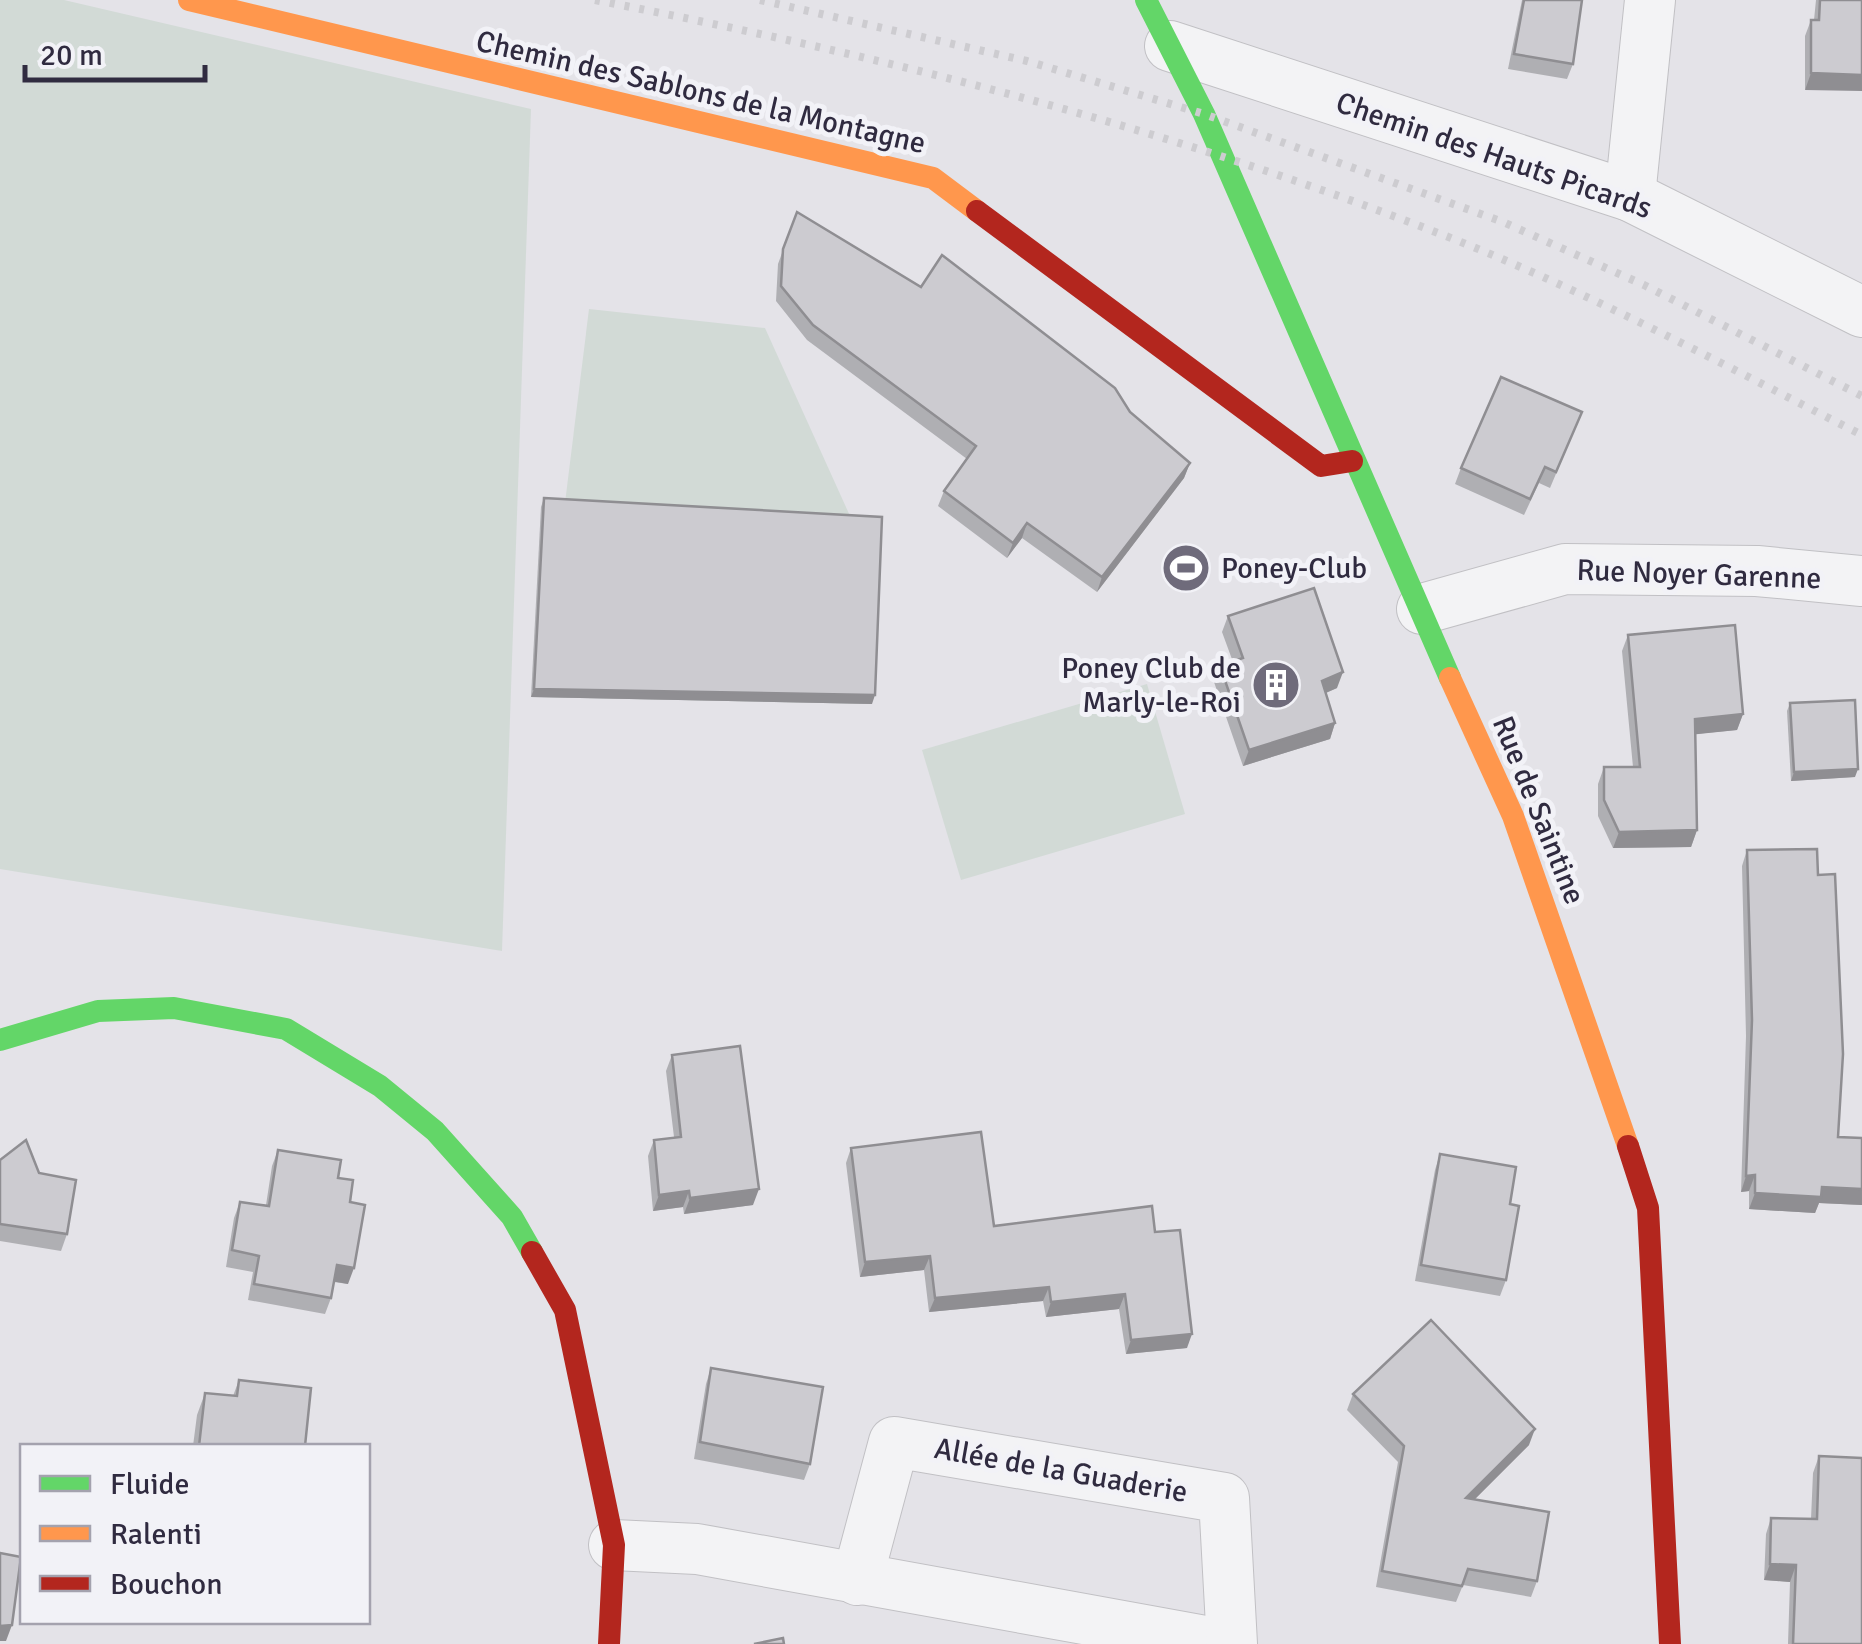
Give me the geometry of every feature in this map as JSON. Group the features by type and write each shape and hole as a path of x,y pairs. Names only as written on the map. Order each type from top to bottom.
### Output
{"street":[{"name":"Chemin des Sablons de la Montagne","path":"189,0 933,178 1321,466 1352,460"},
{"name":"Rue de Saintine","path":"1146,0 1204,114 1352,460 1512,816 1576,988 1648,1208 1670,1644"},
{"path":"1630,196 1650,0"},
{"name":"Chemin des Hauts Picards","path":"1170,46 1630,196 1862,312"},
{"name":"Rue Noyer Garenne","path":"1422,609 1566,569 1758,571 1862,581"},
{"path":"0,1040 98,1011 174,1008 286,1029 380,1086 436,1131 512,1217 565,1310 614,1544 609,1644"},
{"name":"Allée de la Guaderie","path":"857,1580 894,1442 1224,1498 1232,1644"},
{"path":"614,1544 697,1549 1222,1644"}],"shaded area":[{"path":"0,0 64,0 531,109 502,951 0,869"},
{"path":"589,309 765,328 855,527 872,704 541,697"},
{"path":"1147,684 1185,814 961,880 922,750"}],"building":[{"path":"1524,0 1582,0 1573,64 1514,54"},
{"path":"1820,0 1862,0 1862,75 1811,73 1811,20 1819,20"},
{"path":"797,212 921,287 942,255 1115,388 1130,412 1190,463 1102,577 1027,523 1013,543 944,491 976,446 813,325 781,286 783,249"},
{"path":"1501,377 1582,412 1556,472 1545,467 1530,499 1461,468"},
{"path":"544,498 882,517 875,695 534,689"},
{"name":"Poney Club de Marly-le-Roi","path":"1314,588 1343,672 1322,681 1335,723 1249,750 1220,666 1243,658 1228,616"},
{"path":"1735,625 1743,714 1695,719 1697,830 1619,832 1604,800 1604,767 1640,767 1628,635"},
{"path":"1855,700 1858,769 1794,772 1790,703"},
{"path":"1817,849 1818,875 1835,874 1843,1054 1838,1137 1862,1138 1862,1189 1822,1187 1821,1197 1755,1193 1755,1175 1746,1176 1752,1020 1747,850"},
{"path":"740,1046 759,1189 690,1198 689,1191 659,1195 654,1140 681,1137 672,1055"},
{"path":"981,1132 994,1226 1152,1206 1155,1232 1180,1230 1192,1334 1131,1340 1125,1294 1051,1302 1049,1287 935,1298 930,1256 865,1262 851,1148"},
{"path":"26,1140 39,1173 76,1180 67,1234 0,1224 0,1160"},
{"path":"278,1150 341,1160 338,1178 353,1180 350,1202 365,1205 354,1268 337,1265 331,1298 254,1284 259,1256 232,1250 240,1202 269,1206"},
{"path":"1440,1154 1516,1167 1510,1204 1519,1206 1506,1280 1421,1265"},
{"path":"1431,1320 1535,1429 1466,1498 1549,1512 1537,1581 1468,1569 1462,1586 1382,1571 1404,1446 1353,1394"},
{"path":"711,1368 823,1387 810,1464 700,1442"},
{"path":"239,1380 311,1388 305,1444 199,1444 205,1393 237,1396"},
{"path":"1819,1456 1862,1458 1862,1644 1793,1644 1796,1565 1770,1564 1771,1518 1817,1519"},
{"path":"0,1553 20,1557 20,1565 12,1625 0,1626"},
{"path":"783,1638 784,1644 754,1644"}],"railway":[{"path":"595,0 806,44 1015,96 1221,156 1323,191 1537,274 1862,435"},
{"path":"760,0 1027,61 1204,114 1503,222 1644,285 1862,396"}],"traffic: fast":[{"path":"1146,0 1204,114 1450,678"},
{"path":"0,1040 98,1011 174,1008 286,1029 380,1086 435,1131 512,1217 532,1252"}],"traffic: slow":[{"path":"189,0 933,178 977,211"},
{"path":"1450,678 1513,816 1628,1146"}],"traffic: jam":[{"path":"977,211 1321,466 1352,461"},
{"path":"1628,1146 1648,1208 1670,1644"},
{"path":"532,1252 565,1310 614,1545 609,1644"}],"place":[{"name":"Poney-Club","path":"1186,568"},
{"name":"Poney Club de Marly-le-Roi","path":"1276,685"}]}
